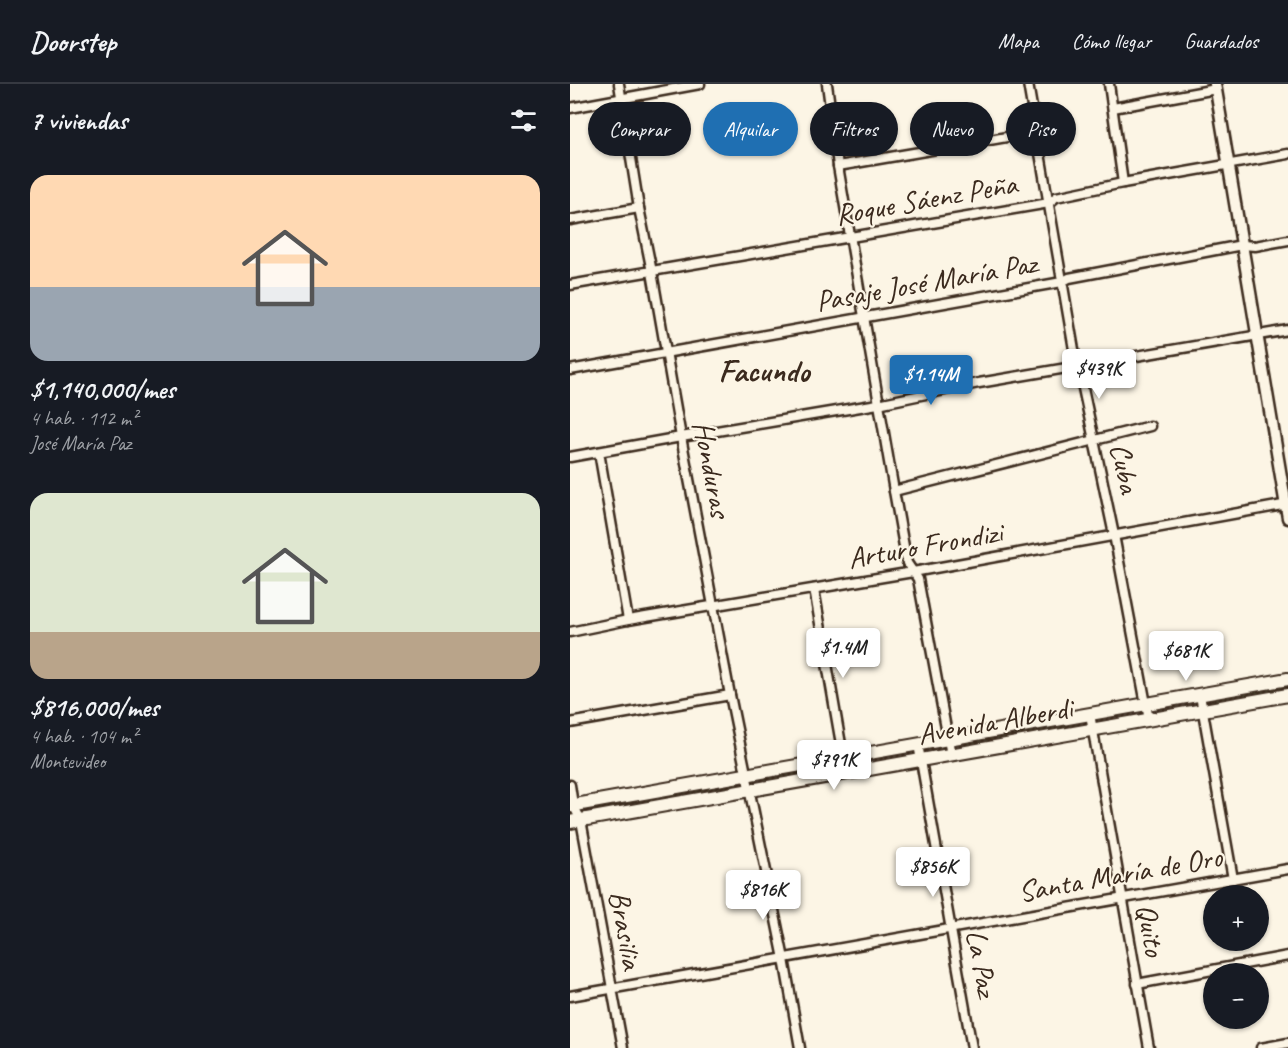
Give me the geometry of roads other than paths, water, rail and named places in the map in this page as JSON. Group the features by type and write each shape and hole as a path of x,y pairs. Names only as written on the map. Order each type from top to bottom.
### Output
{"main road":[{"name":"Avenida Alberdi","path":"572,806 1288,679"},
{"name":"Avenida Alberdi","path":"576,821 1288,695"}],"street":[{"name":"Honduras","path":"619,84 639,208 681,436 800,1048"},
{"path":"570,108 700,84"},
{"path":"827,84 863,318 894,491 908,563 918,579 951,755"},
{"name":"Cuba","path":"1028,84 1031,102"},
{"path":"1108,84 1123,183"},
{"path":"1113,108 1216,86 1288,518"},
{"path":"838,165 1006,137"},
{"name":"Roque Sáenz Peña","path":"570,285 1049,202 1056,197 1123,183 1288,154"},
{"name":"Cuba","path":"1040,156 1077,367 1114,535 1149,720"},
{"path":"570,220 639,208"},
{"name":"Pasaje José María Paz","path":"570,370 1062,282 1069,278 1242,245 1255,246 1288,240"},
{"path":"570,457 1288,330"},
{"path":"894,491 1150,426"},
{"path":"599,452 628,620"},
{"name":"Arturo Frondizi","path":"570,632 1287,504"},
{"path":"814,589 846,773"},
{"path":"570,723 730,695"},
{"path":"1200,695 1233,879"},
{"name":"Quito","path":"1090,714 1149,1048"},
{"name":"La Paz","path":"918,744 972,1048"},
{"name":"Brasilia","path":"570,785 572,806 623,1048"},
{"name":"Santa María de Oro","path":"570,996 1288,870"},
{"path":"1137,984 1288,956"},
{"path":"1260,1048 1288,1043"}],"district":[{"name":"Facundo","path":"764,370"}]}
